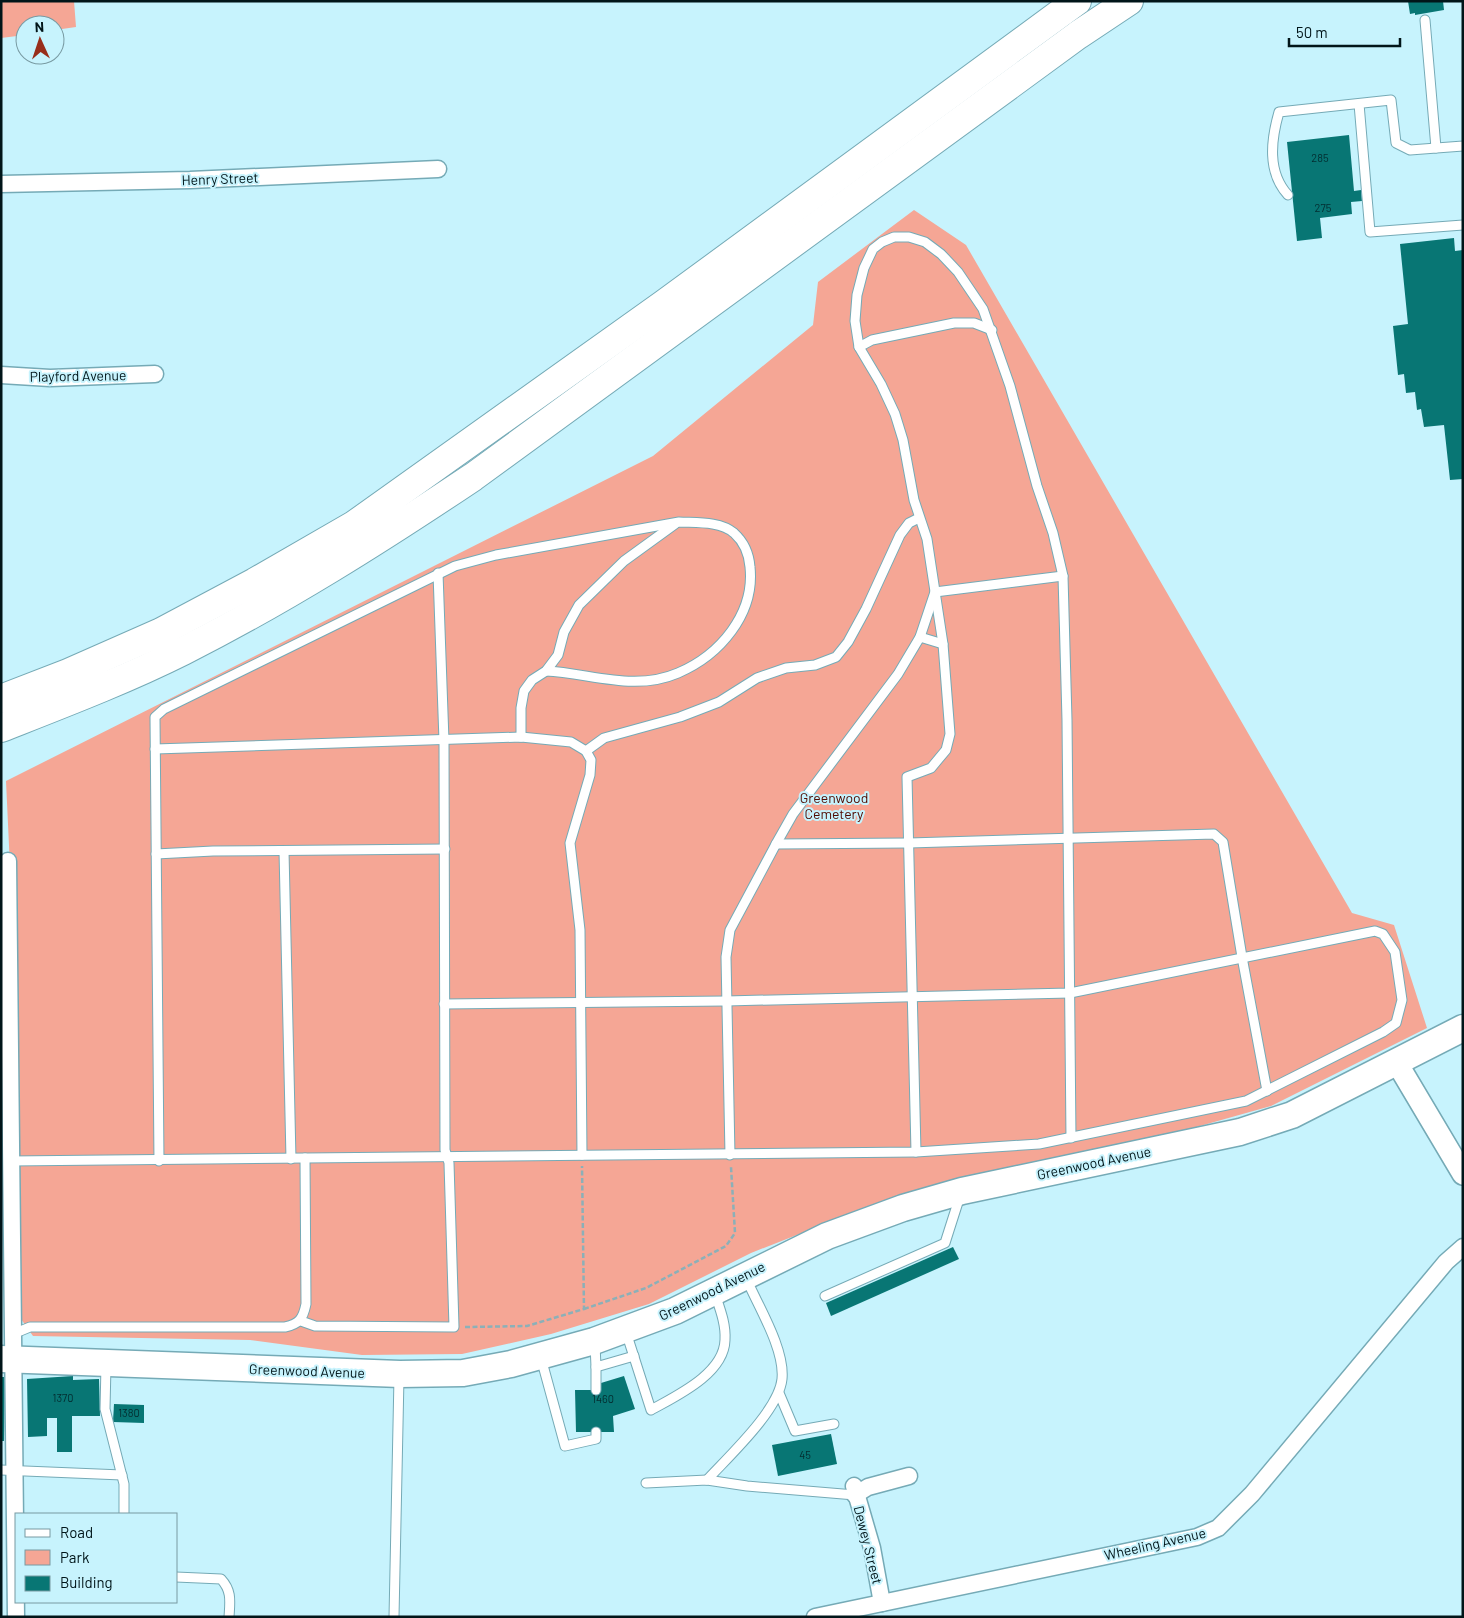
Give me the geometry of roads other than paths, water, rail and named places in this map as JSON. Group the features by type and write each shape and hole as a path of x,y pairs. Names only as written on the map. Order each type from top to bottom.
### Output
{"highway":[{"path":"1,699 68,673 161,632 255,582 354,525 656,310 1077,1"},
{"path":"1,728 82,696 182,651 299,588 374,544 473,477 1129,1"}],"main road":[{"name":"Greenwood Avenue","path":"7,1359 400,1374 463,1373 540,1356 594,1341 675,1311 827,1236 903,1208 962,1191 1240,1132 1292,1115 1463,1028"}],"street":[{"name":"Henry Street","path":"1,184 183,180 438,169"},
{"name":"Playford Avenue","path":"1,375 57,378 156,374"},
{"path":"8,861 5,1021 10,1161 6,1252 13,1334 7,1359 8,1470 15,1567"},
{"path":"1397,1063 1463,1174"},
{"name":"Wheeling Avenue","path":"815,1617 1197,1537 1218,1528 1252,1494 1446,1262 1463,1247"},
{"path":"855,1490 908,1476"},
{"name":"Dewey Street","path":"855,1490 872,1548 882,1603"},
{"path":"16,1603 16,1617"}],"lane":[{"path":"1425,20 1436,148"},
{"path":"1288,195 1279,181 1272,158 1279,112 1391,100 1396,142 1410,150 1463,146"},
{"path":"1358,104 1370,232 1463,225"},
{"path":"916,1152 907,777 932,768 946,750 950,734 943,644 928,539 919,518 903,440 895,414 881,384 859,347 855,321 857,295 864,268 873,249 894,237 909,237 925,242 941,254 970,288 983,309 992,330 1053,533 1063,576 1067,693 1071,1138"},
{"path":"859,347 872,340 954,323 974,323 992,330"},
{"path":"586,751 604,738 680,717 719,702 757,678 786,668 815,665 836,657 848,642 866,609 900,535 909,523 919,518"},
{"path":"521,737 521,708 524,691 532,680 546,671 558,655 564,632 579,606 624,561 679,522"},
{"path":"159,1161 155,717 164,709 438,573 496,555 679,522 720,526 733,532 744,545 749,558 751,578 749,598 730,634 699,662 678,674 658,679 607,681 566,672 546,671"},
{"path":"13,1334 30,1327 285,1327 301,1321 315,1326 454,1327 449,1163 445,1150 444,741 438,573"},
{"path":"935,592 1063,576"},
{"path":"730,1154 726,958 730,930 793,814 898,674 920,637 935,592"},
{"path":"920,637 943,644"},
{"path":"156,749 521,737 571,742 586,751 591,760 590,775 570,843 580,930 582,1155"},
{"path":"776,844 909,843 1214,834 1223,842 1267,1090"},
{"path":"156,854 445,849"},
{"path":"284,851 291,1159"},
{"path":"10,1161 916,1152 1010,1147 1071,1138 1193,1114 1246,1101 1383,1032 1396,1023 1402,1000 1397,961 1390,942 1383,934 1375,931 1070,993 726,1001 444,1004"},
{"path":"301,1321 306,1304 305,1158"},
{"path":"825,1296 945,1243 962,1191"},
{"path":"707,1480 756,1426 779,1393 782,1377 778,1351 745,1276"},
{"path":"626,1330 651,1410 689,1389 709,1371 722,1354 725,1341 724,1322 715,1292"},
{"path":"594,1341 596,1390"},
{"path":"540,1356 565,1446 596,1439 596,1432"},
{"path":"596,1367 634,1356"},
{"path":"106,1362 105,1409 122,1475 124,1513"},
{"path":"394,1617 400,1374"},
{"path":"779,1393 796,1431 834,1424"},
{"path":"8,1470 122,1475"},
{"path":"646,1483 707,1480 747,1486 855,1490"},
{"path":"178,1577 221,1579 228,1586 231,1596 229,1617"}],"park label":[{"name":"Greenwood Cemetery","path":"834,806"}]}
